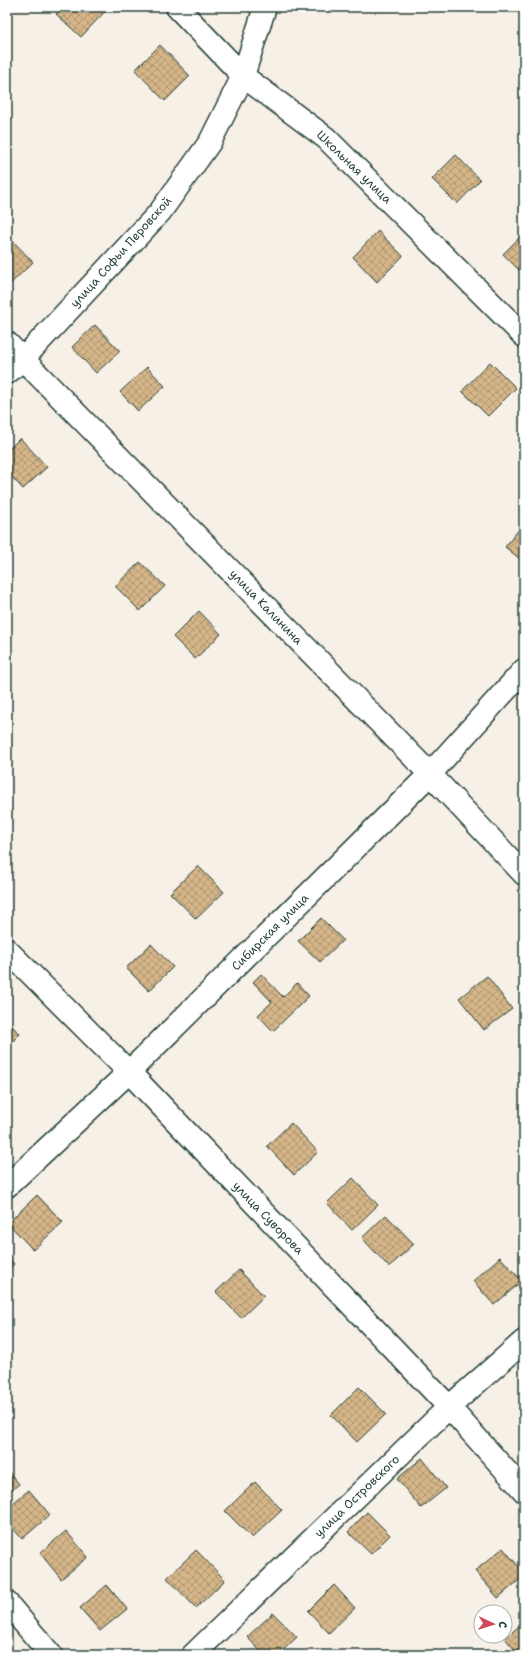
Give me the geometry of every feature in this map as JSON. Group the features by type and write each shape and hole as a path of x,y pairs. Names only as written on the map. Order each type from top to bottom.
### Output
{"street":[{"name":"Школьная улица","path":"177,7 243,76 326,138 524,336"},
{"name":"улица Софьи Перовской","path":"7,373 23,359 160,212 210,142 243,76 265,7"},
{"name":"улица Калинина","path":"7,342 430,774 524,874"},
{"name":"Сибирская улица","path":"7,1186 129,1072 430,774 524,670"},
{"name":"улица Суворова","path":"7,950 129,1072 448,1407 524,1491"},
{"name":"улица Островского","path":"193,1655 448,1407 524,1341"},
{"path":"7,1603 50,1655"}],"building":[{"path":"63,7 109,7 81,37 56,14"},
{"path":"160,45 190,76 165,101 135,70"},
{"path":"456,155 480,180 457,204 432,179"},
{"path":"378,231 403,256 377,282 353,257"},
{"path":"524,233 524,275 503,254"},
{"path":"10,238 33,262 7,287 7,241"},
{"path":"95,325 120,351 96,373 72,347"},
{"path":"490,362 516,388 488,416 462,391"},
{"path":"147,367 165,386 138,411 120,392"},
{"path":"20,438 47,467 23,489 7,472 7,451"},
{"path":"524,523 524,562 505,547"},
{"path":"140,562 165,586 140,611 115,586"},
{"path":"199,611 221,634 195,659 173,637"},
{"path":"198,866 224,892 196,919 170,893"},
{"path":"321,918 343,940 320,962 298,941"},
{"path":"151,944 173,967 149,991 126,968"},
{"path":"261,974 283,997 297,983 309,996 273,1031 258,1015 272,1002 253,982"},
{"path":"487,976 512,1009 484,1030 459,998"},
{"path":"7,1021 20,1034 7,1047"},
{"path":"291,1123 318,1152 294,1175 267,1146"},
{"path":"353,1178 378,1205 352,1230 327,1203"},
{"path":"37,1195 63,1222 33,1250 8,1223"},
{"path":"386,1215 414,1244 389,1267 362,1238"},
{"path":"7,1256 14,1264 7,1271"},
{"path":"500,1257 522,1281 494,1305 473,1281"},
{"path":"239,1270 264,1296 241,1318 216,1292"},
{"path":"359,1387 386,1414 357,1442 331,1415"},
{"path":"422,1458 446,1488 421,1508 397,1479"},
{"path":"7,1470 19,1484 7,1494"},
{"path":"255,1482 282,1510 252,1538 225,1511"},
{"path":"29,1490 50,1515 22,1539 7,1521 7,1508"},
{"path":"367,1512 390,1535 371,1554 348,1532"},
{"path":"66,1531 88,1557 61,1579 40,1553"},
{"path":"503,1548 524,1573 524,1576 498,1598 475,1571"},
{"path":"196,1550 225,1580 196,1608 167,1578"},
{"path":"107,1585 127,1609 100,1631 80,1608"},
{"path":"334,1585 355,1608 329,1633 308,1611"},
{"path":"273,1613 297,1637 278,1655 264,1655 247,1637"},
{"path":"524,1622 524,1655 519,1655 510,1644 513,1644 513,1631"}]}
